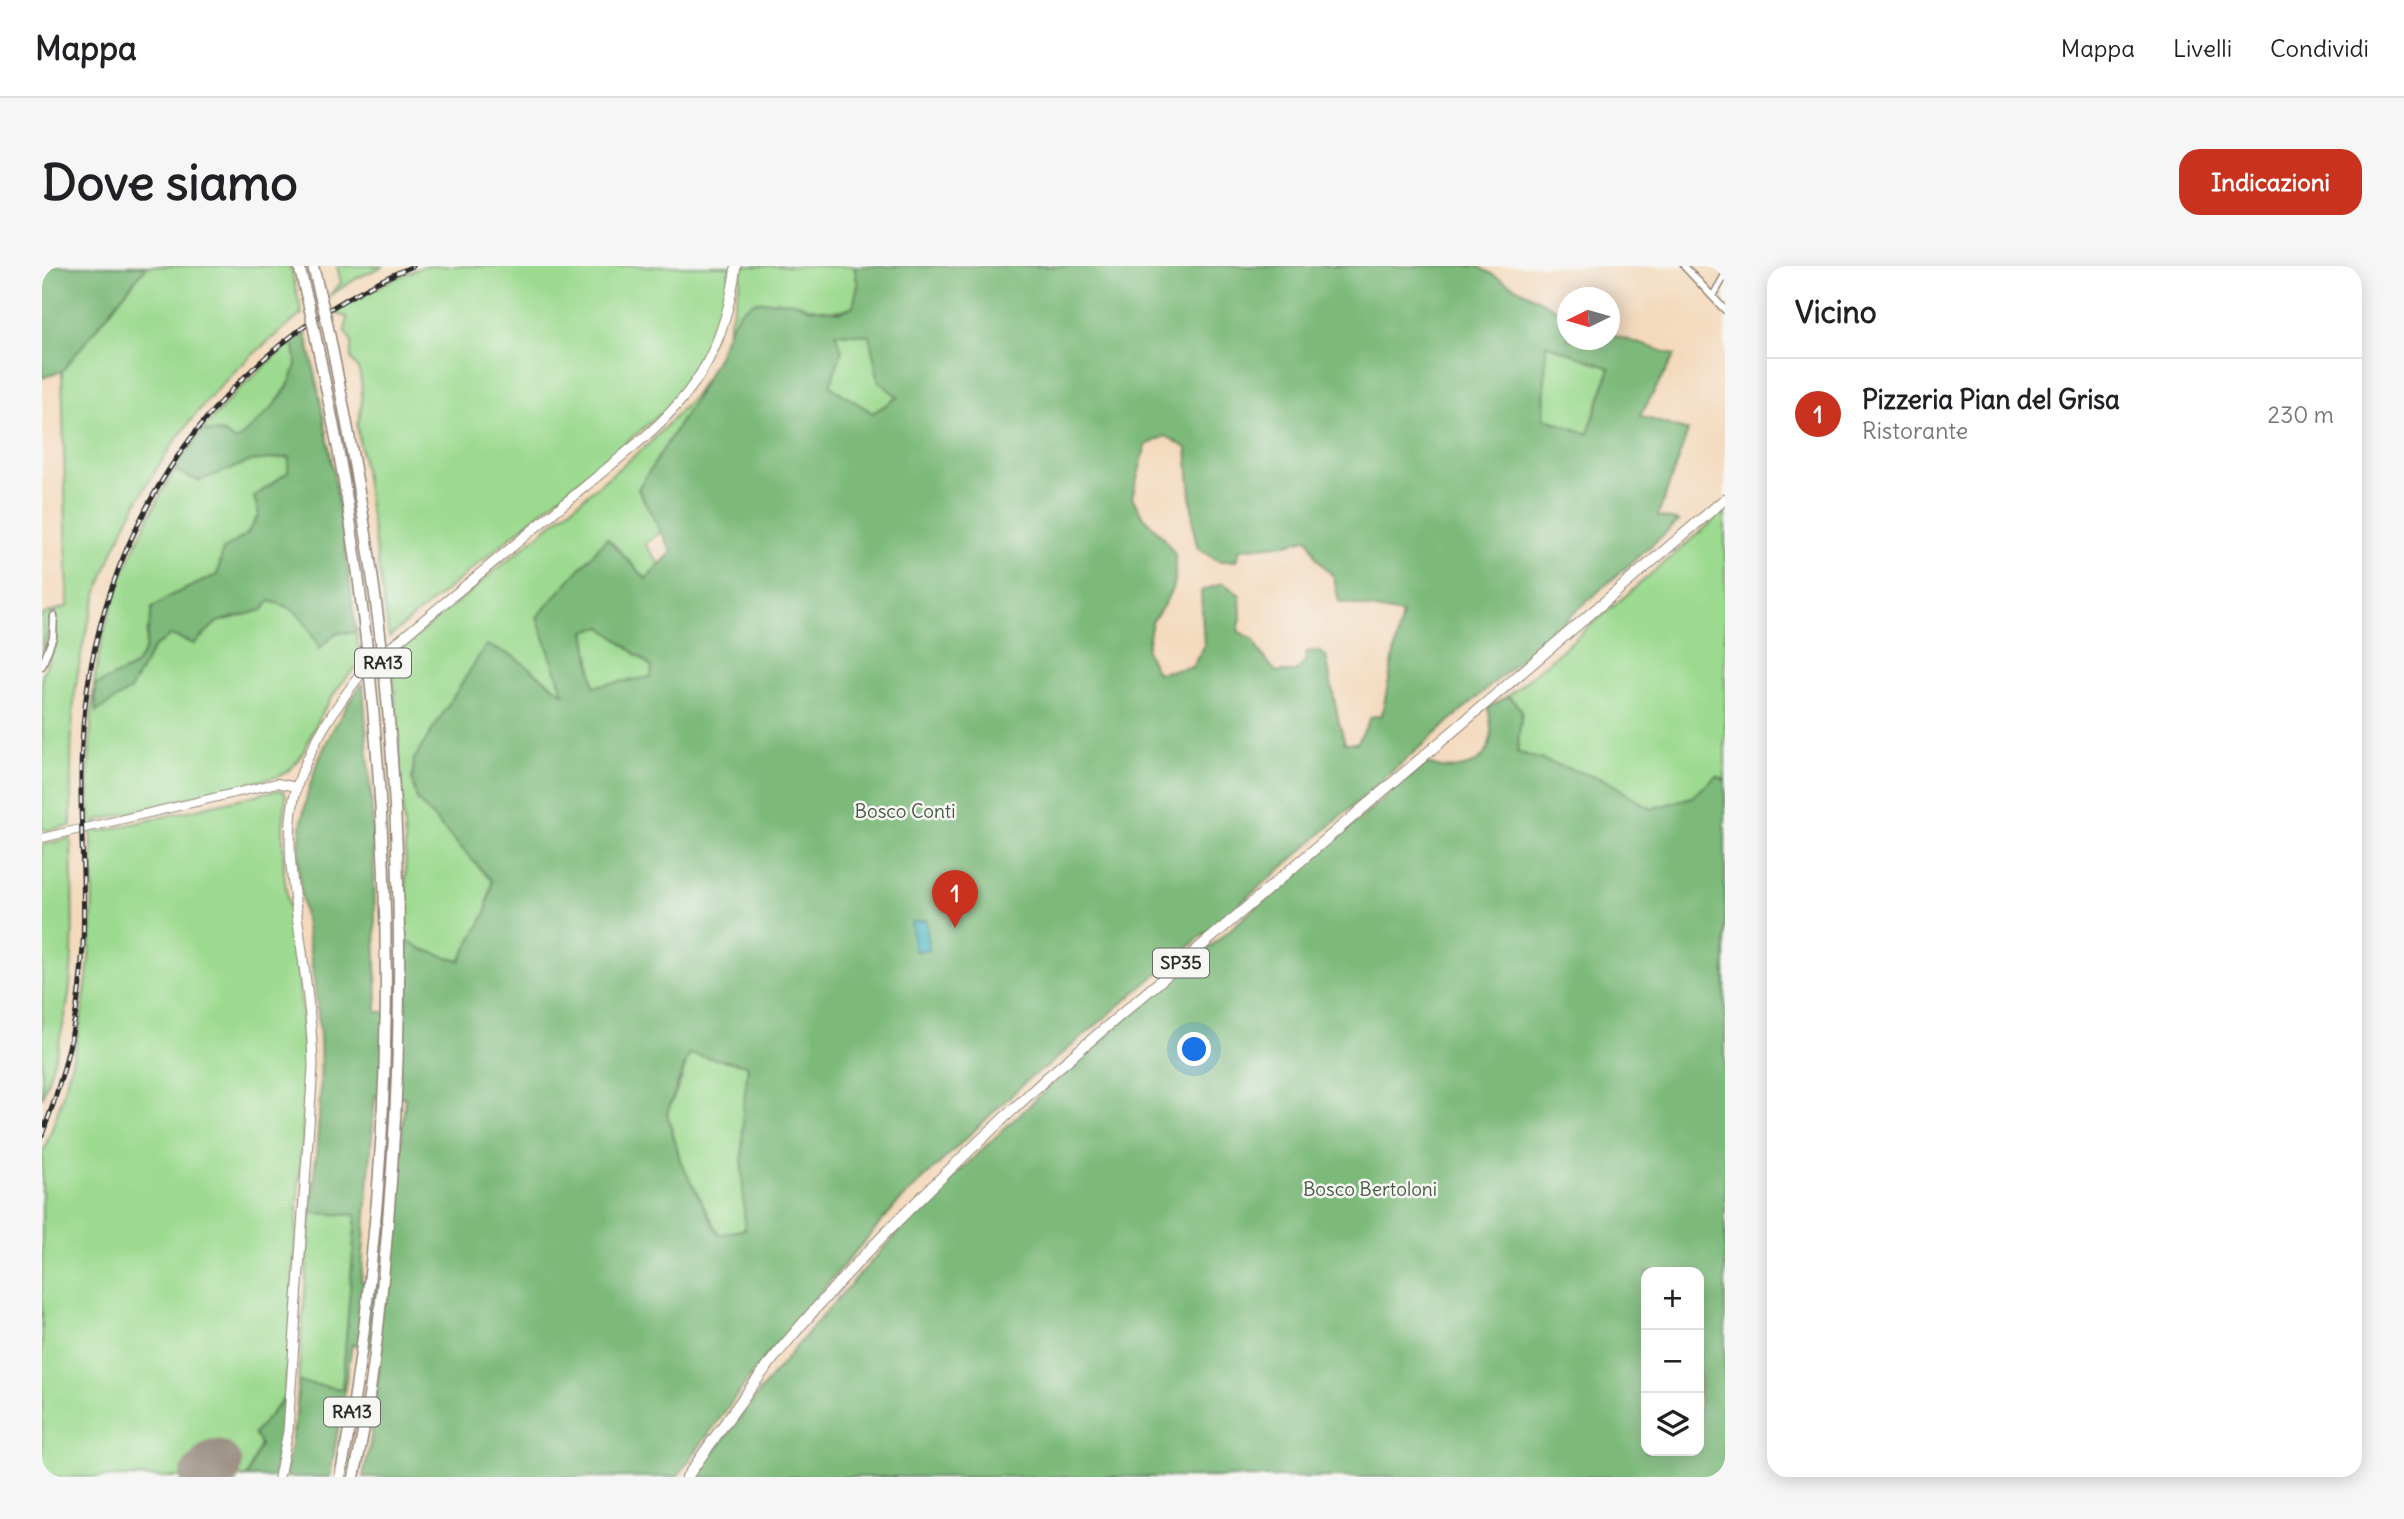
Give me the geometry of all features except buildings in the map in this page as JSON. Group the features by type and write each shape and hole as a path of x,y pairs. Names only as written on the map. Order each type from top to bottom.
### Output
{"highway":[{"name":"RA13","path":"299,266 348,505 370,672 384,850 386,1012 381,1159 362,1346 341,1477"},
{"name":"RA13","path":"313,266 350,435 371,563 384,667 397,847 397,1096 383,1285 354,1477"}],"main road":[{"path":"390,648 640,441 676,408 701,374 715,348 726,320 736,266"},
{"name":"SP35","path":"687,1477 781,1349 893,1226 986,1133 1049,1076 1725,499"},
{"path":"279,1477 289,1418 313,1066 313,1036 291,865 292,825 297,787 310,756 328,720 363,671"}],"street":[{"path":"1684,266 1725,310"},
{"path":"1713,296 1725,275"},
{"path":"42,666 53,637 54,616"},
{"path":"43,837 277,783 297,787"}],"green space":[{"path":"42,266 148,266 62,371 42,378"},
{"path":"148,266 290,266 302,314 246,360 200,410 148,483 126,523 93,606 82,650 72,726 71,826 42,829 42,676 55,644 56,613 50,615 42,654 42,615 68,606 62,371"},
{"path":"337,266 384,266 359,277 329,296 341,283"},
{"path":"424,266 730,266 724,306 711,341 692,375 669,407 389,637 357,425 362,391 359,371 351,358 351,340 345,332 347,317 333,313 389,281"},
{"path":"742,266 854,266 858,285 853,306 838,311 824,311 794,302 727,333"},
{"name":"Bosco Conti","path":"854,266 1477,266 1557,310 1557,348 1546,344 1544,418 1588,434 1610,368 1562,350 1620,350 1620,337 1675,355 1640,416 1688,431 1658,516 1679,521 1269,879 1049,1065 1027,1080 896,1205 761,1362 677,1477 363,1477 370,1445 382,1349 352,1344 330,1477 285,1477 297,1408 298,1382 342,1389 356,1215 311,1213 321,1058 299,859 305,805 327,741 363,683 373,827 377,1012 406,1012 407,940 422,949 460,961 486,913 492,881 417,800 412,781 414,759 486,645 513,656 564,694 537,617 607,538 646,579 672,552 638,489 697,396 740,311 754,302 794,302 809,308 841,312 853,306 858,285","holes":["835,333 869,335 879,382 898,397 873,413 830,386 842,350","1166,436 1187,448 1194,532 1198,549 1219,561 1236,561 1240,549 1287,544 1308,538 1317,559 1334,577 1339,602 1402,614 1382,715 1371,717 1357,743 1345,743 1326,656 1317,651 1307,652 1304,664 1295,672 1276,672 1258,650 1254,640 1238,631 1241,618 1240,595 1223,583 1201,591 1204,646 1192,667 1157,673 1146,651 1152,622 1175,582 1175,554 1142,515 1132,497 1146,445","602,627 652,667 651,677 594,686 585,631","689,1054 748,1065 743,1111 745,1229 719,1235 681,1163 667,1113","375,1096 405,1097 390,1286 361,1282"]},
{"path":"834,333 870,335 879,382 899,396 873,413 830,386 842,350"},
{"path":"306,334 335,482 356,632 336,633 319,649 301,617 288,607 269,601 263,610 217,622 194,644 171,635 153,648 130,690 96,712 94,686 135,666 145,650 152,608 170,596 217,575 223,550 247,534 259,514 254,497 288,472 289,457 251,461 199,481 174,470 202,431 224,433 236,441 271,409 286,390 295,369 293,341"},
{"path":"293,341 296,363 291,380 279,400 262,418 236,442 224,433 202,431 237,391"},
{"path":"1546,344 1610,368 1588,434 1544,418"},
{"path":"708,374 638,489 661,532 645,544 660,565 646,579 607,538 565,695 513,656 417,800 492,881 486,913 460,961 422,949 407,940 405,841 392,656 651,442 695,395"},
{"path":"290,457 288,472 254,497 259,514 248,534 223,551 217,575 170,596 147,631 145,650 135,666 94,687 105,631 123,575 174,470 199,481 251,461"},
{"path":"1725,511 1725,780 1717,776 1692,797 1651,809 1607,781 1517,752 1522,710 1508,696"},
{"path":"269,601 288,607 301,617 319,648 336,633 356,632 361,664 337,689 299,759 287,772 96,821 98,832 277,790 284,791 286,796 283,827 284,874 299,980 306,1078 285,1397 254,1434 260,1444 247,1477 42,1477 42,1154 54,1124 70,1068 89,964 93,884 89,764 94,688 96,711 130,690 153,648 171,635 194,644 217,622 263,610"},
{"path":"602,627 652,667 651,677 594,687 585,630"},
{"name":"Bosco Bertoloni","path":"1508,696 1522,710 1517,752 1607,781 1651,809 1692,797 1717,776 1725,780 1725,1477 697,1477 747,1408 800,1342 856,1278 975,1156 1165,985 1426,763 1441,768 1458,768 1481,758 1489,747 1491,724 1488,708"},
{"path":"71,838 73,936 69,994 42,1098 42,845"},
{"path":"689,1054 748,1065 744,1147 746,1229 720,1235 681,1163 667,1113"},
{"path":"311,1213 356,1215 342,1389 298,1382"},
{"path":"285,1397 284,1418 273,1477 247,1477 260,1444 254,1434"}],"water":[{"path":"926,920 929,950 915,951 911,922"}],"runway":[{"path":"206,1477 216,1466"}],"railway":[{"path":"42,1135 58,1089 79,994 84,920 81,769 91,666 110,592 139,521 178,456 225,397 280,345 343,301 413,266"}],"place":[{"name":"Pizzeria Pian del Grisa","path":"955,928"}]}
